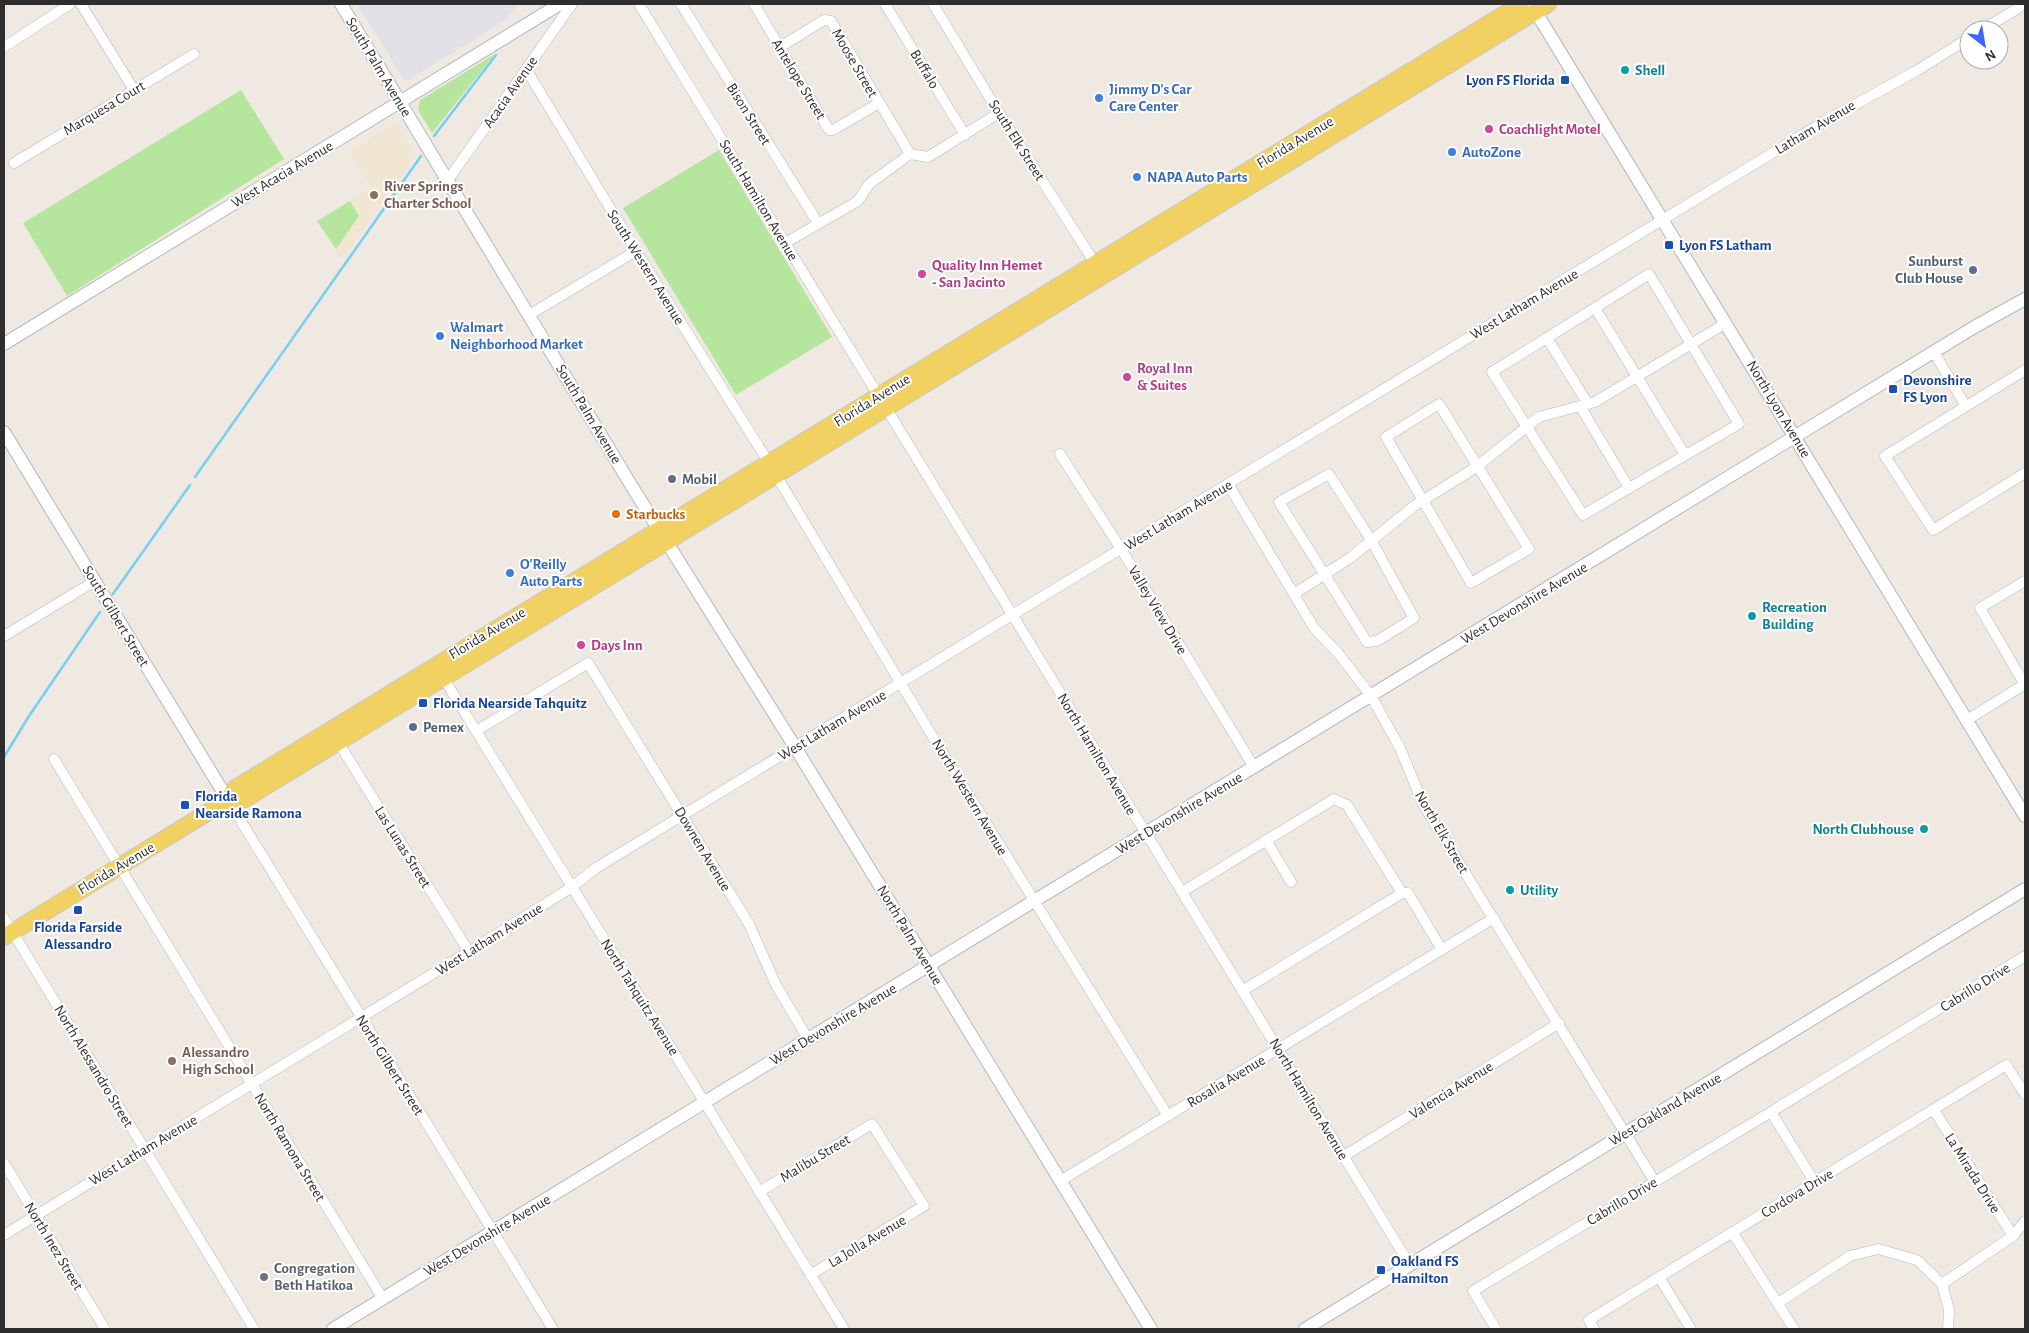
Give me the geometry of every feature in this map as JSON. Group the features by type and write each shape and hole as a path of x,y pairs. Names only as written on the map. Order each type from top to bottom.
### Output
{"main road":[{"name":"Florida Avenue","path":"7,929 120,866 228,800 246,799 338,742 440,671 1099,269 1354,106 1534,6"},
{"name":"Florida Avenue","path":"1099,269 1247,188 1534,6"},
{"path":"1247,188 1245,182 1252,176 1327,129 1354,106"},
{"name":"Florida Avenue","path":"228,800 234,788 387,695 440,671 574,598 663,535"},
{"path":"338,742 337,734 376,710 387,695"}],"street":[{"path":"4,47 70,4"},
{"path":"81,4 134,90"},
{"name":"South Palm Avenue","path":"341,4 663,535"},
{"name":"West Acacia Avenue","path":"4,344 560,4"},
{"name":"Acacia Avenue","path":"448,180 572,4"},
{"name":"South Hamilton Avenue","path":"639,4 789,240 882,402"},
{"name":"Bison Street","path":"681,4 818,223"},
{"name":"Antelope Street","path":"754,4 829,130 833,130 879,103"},
{"name":"Buffalo","path":"885,4 965,135"},
{"name":"South Elk Street","path":"933,4 999,113 1099,269"},
{"path":"1999,20 2025,4"},
{"name":"North Lyon Avenue","path":"1534,6 2025,816"},
{"name":"Moose Street","path":"780,47 824,20 831,22 910,154"},
{"name":"Latham Avenue","path":"1664,219 1860,100 1918,70 1959,44"},
{"name":"Marquesa Court","path":"14,163 194,54"},
{"name":"South Western Avenue","path":"526,69 636,251 773,469"},
{"path":"789,240 858,201 869,184 910,154 928,157 999,113"},
{"name":"West Latham Avenue","path":"4,1235 469,952 572,887 596,868 1664,219"},
{"path":"529,315 636,251"},
{"path":"1649,274 1739,424 1583,515 1492,372 1595,308 1649,274"},
{"name":"West Devonshire Avenue","path":"333,1329 1934,352 2025,299"},
{"path":"1595,308 1685,455"},
{"path":"1294,594 1350,558 1423,500 1479,465 1538,417 1595,402 1726,323"},
{"path":"1547,338 1629,488"},
{"path":"1934,352 1965,406"},
{"path":"2025,370 1885,456 1933,530 2025,473"},
{"name":"North Hamilton Avenue","path":"882,402 1182,892 1247,988 1278,1050 1410,1265"},
{"path":"1439,404 1479,465 1529,549 1471,583 1423,500 1386,437 1439,404"},
{"name":"South Gilbert Street","path":"4,432 228,800"},
{"name":"Valley View Drive","path":"1060,454 1121,549 1254,768"},
{"name":"North Western Avenue","path":"773,469 900,684 1168,1116"},
{"path":"1329,474 1371,540 1414,618 1377,641 1367,642 1323,575 1279,502 1329,474"},
{"name":"North Elk Street","path":"1228,484 1314,628 1338,653 1371,696 1400,748 1424,804 1655,1182"},
{"name":"North Palm Avenue","path":"663,535 1151,1329"},
{"path":"1967,720 2025,684 1980,608 2025,580"},
{"path":"4,636 94,581"},
{"name":"Downen Avenue","path":"476,731 588,664 749,924 776,984 808,1039"},
{"name":"North Tahquitz Avenue","path":"440,671 844,1329"},
{"name":"Las Lunas Street","path":"338,742 469,952"},
{"name":"North Ramona Street","path":"54,759 383,1299"},
{"path":"1182,892 1334,799 1347,804 1402,892"},
{"name":"North Gilbert Street","path":"228,800 553,1329"},
{"path":"1266,840 1291,882"},
{"name":"West Oakland Avenue","path":"1305,1329 2025,889"},
{"path":"1247,988 1402,892 1408,893 1442,950"},
{"name":"Rosalia Avenue","path":"1060,1181 1494,918"},
{"name":"North Alessandro Street","path":"7,929 254,1329"},
{"name":"Cabrillo Drive","path":"1496,1329 1473,1290 1771,1112 2025,956"},
{"name":"Valencia Avenue","path":"1344,1156 1559,1024"},
{"name":"Cordova Drive","path":"1591,1325 1659,1276 2006,1066 2025,1094"},
{"name":"La Mirada Drive","path":"1934,1110 2013,1236"},
{"path":"1771,1112 1814,1182"},
{"name":"Malibu Street","path":"759,1192 872,1124 924,1206"},
{"name":"North Inez Street","path":"4,1164 105,1329"},
{"name":"La Jolla Avenue","path":"810,1275 924,1206"},
{"path":"1942,1284 2013,1236 2025,1221"},
{"path":"1732,1232 1794,1329"},
{"path":"1778,1303 1850,1256 1878,1249 1918,1260 1942,1284 1949,1310 1948,1329"},
{"path":"1659,1276 1692,1329"}],"shaded area":[{"path":"357,4 518,4 506,20 408,80 404,80"},
{"name":"River Springs Charter School","path":"396,123 415,156 342,259 317,221 371,188 349,152"}],"green space":[{"path":"495,54 432,133 418,110 420,100"},
{"path":"241,90 284,159 67,296 23,223"},
{"path":"719,150 832,337 736,395 623,208"},
{"path":"350,201 359,216 336,249 317,221"}],"waterway":[{"path":"434,136 496,55"},
{"path":"195,477 421,156"},
{"path":"113,594 190,485"},
{"path":"4,757 29,716 100,612"}],"place":[{"name":"Shell","path":"1625,70"},
{"name":"Lyon FS Florida","path":"1565,80"},
{"name":"Jimmy D's Car Care Center","path":"1099,98"},
{"name":"Coachlight Motel","path":"1489,129"},
{"name":"AutoZone","path":"1452,152"},
{"name":"NAPA Auto Parts","path":"1137,177"},
{"name":"River Springs Charter School","path":"374,195"},
{"name":"Lyon FS Latham","path":"1669,245"},
{"name":"Sunburst Club House","path":"1973,270"},
{"name":"Quality Inn Hemet - San Jacinto","path":"922,274"},
{"name":"Walmart Neighborhood Market","path":"440,336"},
{"name":"Royal Inn & Suites","path":"1127,377"},
{"name":"Devonshire FS Lyon","path":"1893,389"},
{"name":"Mobil","path":"672,479"},
{"name":"Starbucks","path":"616,514"},
{"name":"O'Reilly Auto Parts","path":"510,573"},
{"name":"Recreation Building","path":"1752,616"},
{"name":"Days Inn","path":"581,645"},
{"name":"Florida Nearside Tahquitz","path":"423,703"},
{"name":"Pemex","path":"413,727"},
{"name":"Florida Nearside Ramona","path":"185,805"},
{"name":"North Clubhouse","path":"1924,829"},
{"name":"Utility","path":"1510,890"},
{"name":"Florida Farside Alessandro","path":"78,910"},
{"name":"Alessandro High School","path":"172,1061"},
{"name":"Oakland FS Hamilton","path":"1381,1270"},
{"name":"Congregation Beth Hatikoa","path":"264,1277"}]}
